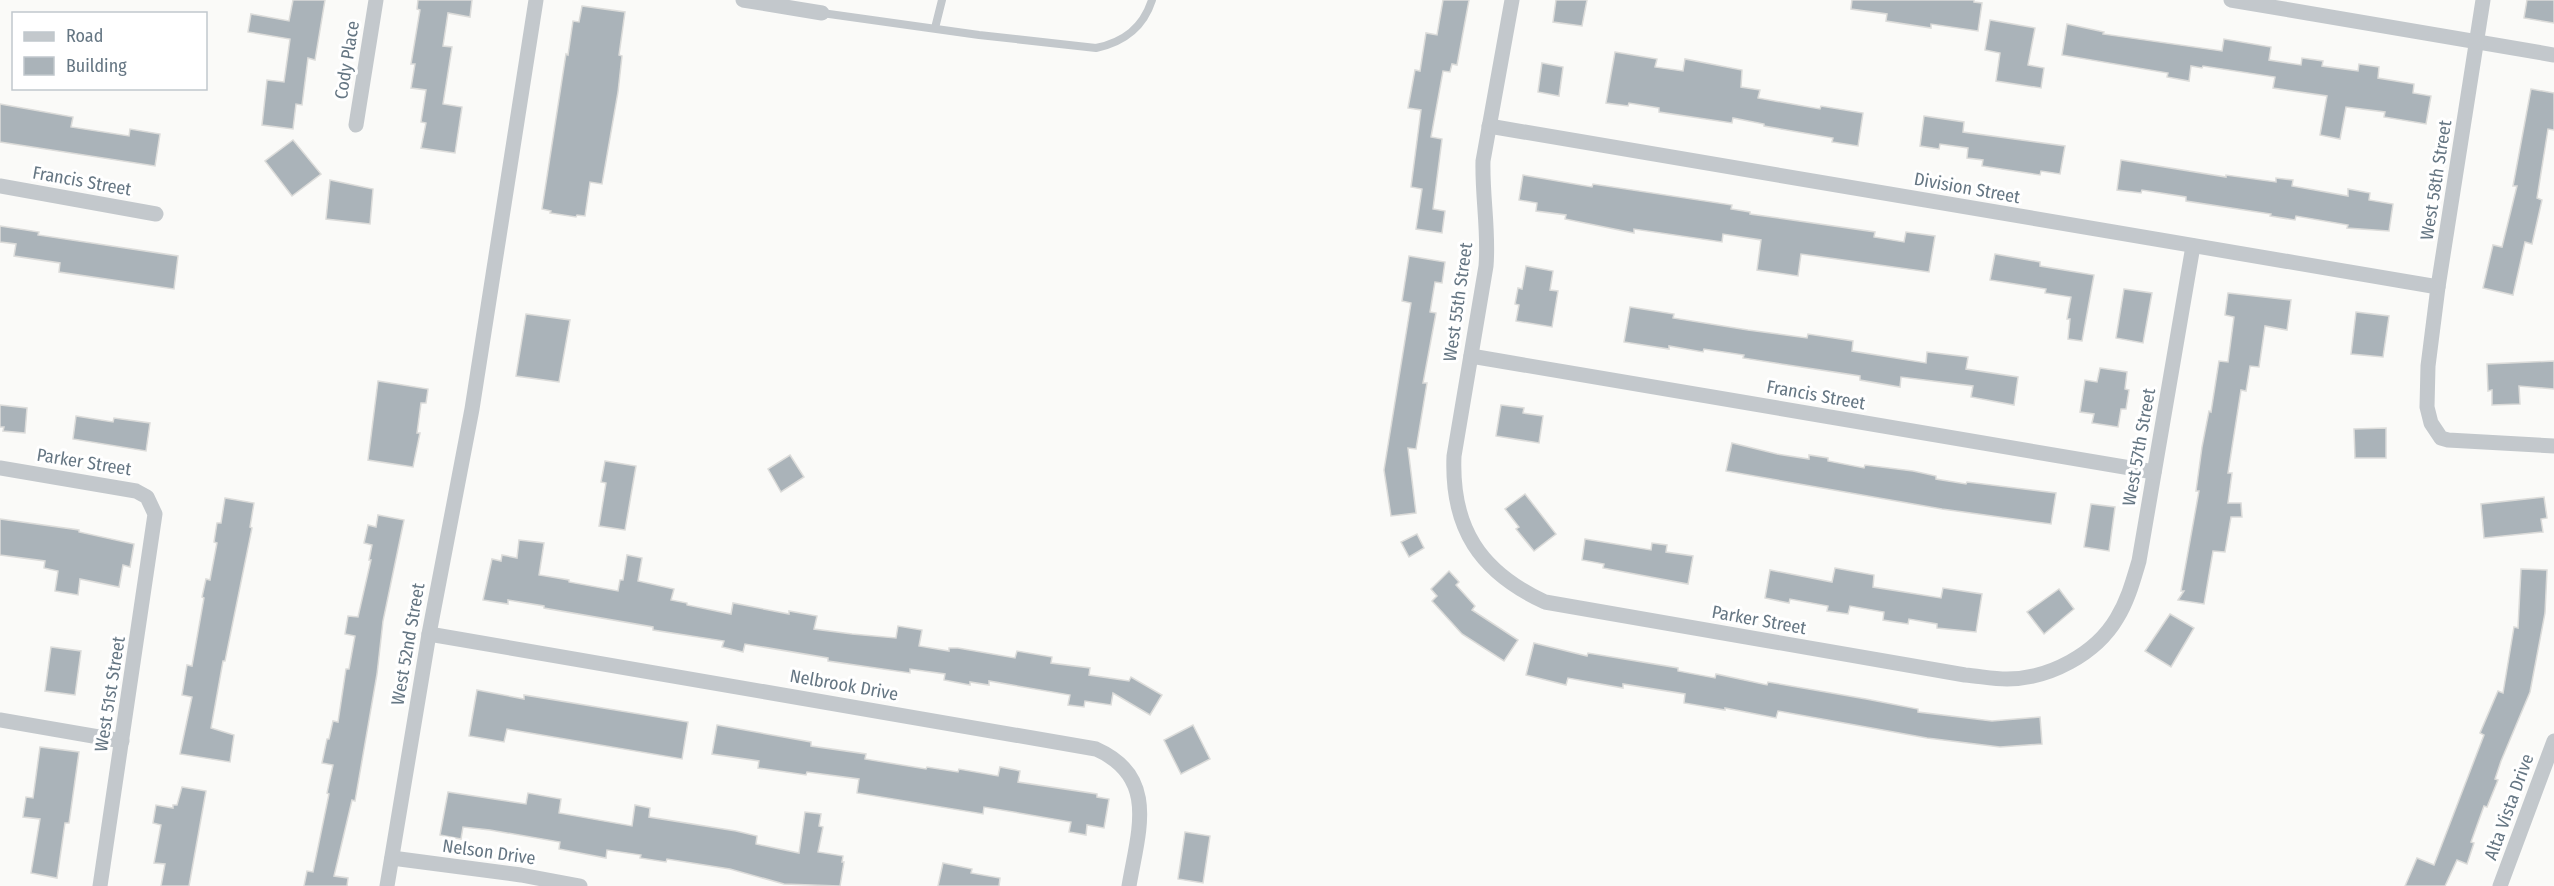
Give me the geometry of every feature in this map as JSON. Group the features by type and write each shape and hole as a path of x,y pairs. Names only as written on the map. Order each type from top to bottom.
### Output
{"street":[{"name":"Cody Place","path":"357,125 376,0"},
{"name":"West 52nd Street","path":"387,886 429,634 472,409 536,0"},
{"path":"743,0 822,13"},
{"name":"West 55th Street","path":"1456,502 1453,481 1454,456 1486,266 1487,243 1482,182 1489,126 1512,0"},
{"path":"2231,0 2554,55"},
{"name":"West 58th Street","path":"2483,0 2438,287 2428,366 2427,407 2431,423 2441,438 2456,442 2554,447"},
{"name":"Division Street","path":"1489,126 2438,287"},
{"name":"Francis Street","path":"0,186 156,214"},
{"name":"West 57th Street","path":"2096,643 2117,619 2129,593 2139,561 2193,246"},
{"name":"Francis Street","path":"1471,356 2154,472"},
{"name":"Parker Street","path":"0,468 128,488 144,494 153,507"},
{"name":"Parker Street","path":"1456,502 1471,540 1491,566 1521,591 1545,602 1965,675 2007,679 2050,671 2096,643"},
{"name":"West 51st Street","path":"100,886 156,521 153,507"},
{"name":"Nelbrook Drive","path":"429,634 1096,749 1111,756 1124,766 1139,793 1141,809 1129,886"},
{"path":"0,720 122,741"},
{"name":"Alta Vista Drive","path":"2500,886 2554,741"},
{"name":"Nelson Drive","path":"392,858 521,875 580,886"}],"lane":[{"path":"935,28 942,0"},
{"path":"822,13 1096,48 1109,46 1130,35 1140,26 1152,0"}],"building":[{"path":"293,0 325,0 315,60 308,58 302,105 296,104 293,129 262,125 267,80 284,82 290,39 248,32 251,14 289,21"},
{"path":"418,0 472,0 470,17 448,13 443,46 452,47 443,104 462,107 455,153 421,148 426,123 421,122 426,90 411,88 415,64 411,64 420,10 417,9"},
{"path":"1443,0 1469,0 1457,65 1452,64 1450,72 1443,71 1431,137 1442,139 1433,209 1445,211 1442,233 1416,229 1422,189 1411,187 1421,110 1408,108 1415,70 1420,71 1426,33 1437,35"},
{"path":"1556,0 1587,0 1582,26 1553,22"},
{"path":"1852,0 1974,0 1974,2 1982,3 1978,31 1931,24 1931,28 1886,21 1887,14 1851,9"},
{"path":"2527,0 2554,0 2554,23 2524,18"},
{"path":"582,6 625,12 619,55 622,56 618,92 602,184 590,182 585,216 577,215 576,217 550,213 551,211 542,209 566,54 568,55 573,21 579,22"},
{"path":"1990,20 2035,28 2028,65 2044,68 2041,88 1996,81 2000,53 1985,50"},
{"path":"2067,24 2104,32 2103,34 2222,51 2224,39 2271,47 2269,60 2301,65 2302,58 2323,61 2322,66 2358,71 2359,64 2379,67 2378,78 2414,84 2413,93 2431,96 2426,124 2384,117 2385,112 2346,107 2340,139 2320,135 2327,96 2273,88 2275,77 2191,66 2189,81 2167,77 2168,73 2062,55"},
{"path":"1615,52 1657,59 1655,67 1683,71 1685,59 1742,70 1741,87 1760,90 1758,98 1820,109 1821,106 1863,113 1858,146 1832,142 1833,138 1733,118 1732,123 1659,112 1659,108 1629,103 1628,106 1606,103"},
{"path":"1542,63 1563,67 1559,96 1538,92"},
{"path":"2531,89 2554,93 2554,130 2548,129 2537,198 2542,200 2532,244 2525,242 2513,295 2483,288 2493,245 2502,247 2517,186 2513,186"},
{"path":"0,104 73,117 71,127 129,136 130,129 160,134 155,166 0,142"},
{"path":"1924,116 1964,122 1963,132 2065,146 2060,174 2041,171 2040,175 1982,166 1983,160 1967,158 1968,148 1940,144 1939,149 1920,146"},
{"path":"293,140 321,174 292,196 265,161"},
{"path":"2121,160 2226,177 2226,175 2276,182 2276,178 2293,180 2292,186 2348,196 2348,189 2370,193 2369,200 2393,204 2389,231 2347,228 2348,225 2296,216 2295,220 2270,216 2271,214 2186,201 2186,197 2142,190 2141,193 2117,190"},
{"path":"1523,175 1592,187 1593,184 1732,205 1731,209 1750,212 1750,214 1875,232 1874,237 1904,242 1906,232 1935,236 1929,272 1801,254 1798,276 1757,270 1761,240 1723,234 1722,242 1634,229 1634,233 1565,219 1566,215 1536,211 1537,203 1519,200"},
{"path":"330,180 373,189 370,224 326,219"},
{"path":"0,226 39,232 38,235 178,256 174,289 59,272 60,263 14,256 16,244 0,242"},
{"path":"1995,254 2040,262 2040,266 2094,275 2082,341 2068,339 2070,319 2067,319 2071,297 2045,293 2046,289 1990,280"},
{"path":"1409,256 1445,262 1442,283 1435,282 1430,312 1436,313 1423,383 1427,383 1416,449 1408,448 1416,513 1391,516 1384,470 1411,303 1402,301"},
{"path":"1526,266 1553,271 1550,290 1558,291 1552,327 1516,321 1519,305 1515,304 1518,288 1522,289"},
{"path":"2124,289 2152,293 2143,343 2116,338"},
{"path":"2228,293 2291,300 2287,330 2265,326 2259,367 2250,366 2246,391 2241,390 2228,473 2232,473 2228,503 2241,503 2242,517 2231,517 2225,552 2213,551 2204,604 2178,600 2184,591 2181,591 2199,491 2196,491 2202,447 2209,411 2211,412 2219,361 2228,362 2234,317 2225,315"},
{"path":"1630,307 1674,314 1673,318 1748,330 1807,338 1808,334 1853,341 1852,351 1926,363 1927,352 1968,357 1966,369 2018,377 2014,405 1971,397 1973,386 1901,377 1900,387 1860,380 1860,376 1743,358 1744,355 1704,349 1703,352 1669,346 1669,349 1624,342"},
{"path":"2356,312 2389,316 2383,357 2351,354"},
{"path":"526,314 570,320 559,382 516,376"},
{"path":"2554,361 2554,389 2519,386 2520,404 2492,405 2492,390 2488,391 2487,364"},
{"path":"2100,368 2127,372 2125,389 2129,390 2126,409 2121,409 2118,427 2092,423 2094,414 2080,412 2085,380 2097,382"},
{"path":"378,381 428,389 426,403 421,403 417,433 420,433 413,467 368,460"},
{"path":"0,405 27,408 25,433 3,431 4,427 0,427"},
{"path":"1501,405 1524,408 1523,413 1543,416 1539,443 1496,436"},
{"path":"76,416 113,422 114,418 150,423 146,451 73,439"},
{"path":"2386,428 2386,458 2355,458 2354,429"},
{"path":"1732,443 1809,459 1809,455 1828,458 1828,461 1864,468 1865,465 1913,471 1936,476 1936,479 1966,484 1967,482 2056,493 2051,524 1942,509 1726,471"},
{"path":"790,455 804,477 781,492 768,469"},
{"path":"605,461 636,466 625,530 599,526 606,483 601,482"},
{"path":"1525,494 1556,534 1534,551 1516,529 1519,527 1505,509"},
{"path":"2544,497 2547,518 2541,519 2543,532 2484,538 2481,504"},
{"path":"225,498 254,503 250,527 252,528 211,728 234,735 230,762 180,754 192,697 182,695 187,665 192,666 204,598 202,597 206,579 210,580 217,543 214,542 217,523 221,523"},
{"path":"2091,504 2115,507 2109,551 2084,547"},
{"path":"378,515 404,520 383,621 377,674 355,801 352,800 334,876 348,878 347,886 304,886 307,871 313,872 329,794 327,793 333,765 322,763 333,721 338,722 346,669 349,669 355,636 345,634 348,616 358,617 371,560 369,560 372,545 364,543 368,525 376,527"},
{"path":"0,519 79,530 79,532 134,544 130,567 123,565 119,587 80,579 78,595 55,591 58,571 44,568 45,561 0,555"},
{"path":"1417,534 1424,548 1409,557 1401,542"},
{"path":"1585,539 1651,550 1652,543 1667,545 1666,552 1693,556 1688,584 1603,568 1604,564 1582,560"},
{"path":"519,540 544,543 539,575 618,591 620,580 623,580 627,555 642,558 638,581 674,589 671,600 687,603 687,605 731,614 733,603 789,614 789,611 817,616 814,629 852,634 896,638 898,626 922,630 919,646 949,651 949,648 958,648 1015,658 1017,651 1052,657 1051,663 1090,668 1089,675 1129,681 1131,677 1162,695 1150,715 1113,693 1111,705 1085,701 1084,707 1068,705 1070,695 989,681 989,685 970,682 970,685 944,680 945,674 910,669 910,673 828,661 828,658 745,644 743,652 722,647 724,641 653,630 653,627 544,608 544,606 508,600 508,604 483,600 492,559 501,561 502,555 517,558"},
{"path":"1835,568 1874,575 1873,587 1941,598 1943,588 1982,594 1976,632 1937,628 1937,624 1909,619 1908,624 1883,620 1884,612 1850,606 1848,614 1827,611 1828,606 1790,599 1789,603 1765,598 1770,570 1832,582"},
{"path":"2521,569 2547,570 2545,613 2530,692 2501,761 2495,779 2498,780 2487,807 2484,806 2471,842 2474,843 2467,864 2457,860 2445,886 2405,886 2417,858 2434,865 2484,735 2480,733 2498,691 2503,693 2514,627 2518,628"},
{"path":"1449,571 1459,582 1456,585 1475,606 1472,610 1518,640 1504,661 1462,634 1432,601 1437,596 1431,589"},
{"path":"2059,589 2074,609 2044,634 2027,612"},
{"path":"2170,614 2194,628 2171,667 2145,651"},
{"path":"1534,643 1587,656 1588,653 1678,668 1678,671 1715,678 1716,674 1767,685 1768,682 1866,699 1918,709 1918,712 1992,721 2040,717 2042,744 2000,747 1927,738 1778,711 1776,718 1684,703 1685,694 1623,684 1623,688 1568,678 1566,685 1526,675"},
{"path":"51,647 81,651 75,695 45,691"},
{"path":"477,690 524,699 524,695 688,722 682,759 507,729 504,742 469,736"},
{"path":"717,725 811,742 811,746 866,754 865,759 926,769 927,767 958,772 959,769 998,776 1000,767 1020,771 1018,782 1097,794 1097,797 1109,799 1104,828 1087,825 1086,835 1069,832 1071,822 984,807 983,814 857,793 859,779 758,768 759,761 712,754"},
{"path":"1193,725 1210,759 1181,774 1164,740"},
{"path":"40,747 79,752 69,823 65,823 57,878 31,873 40,819 23,817 26,797 33,798"},
{"path":"182,787 206,791 189,886 161,886 165,864 154,863 161,825 153,823 156,805 173,808 173,805 177,805"},
{"path":"448,792 526,804 528,793 561,799 559,813 632,826 635,805 650,808 649,817 757,836 756,844 799,853 805,812 821,814 819,826 823,827 818,852 843,856 840,886 784,884 730,869 667,859 666,862 640,858 641,855 607,850 606,858 559,849 560,842 490,830 463,827 461,839 440,835"},
{"path":"1185,832 1210,836 1203,883 1178,879"},
{"path":"943,863 972,869 971,873 1000,878 999,886 938,886"}]}
